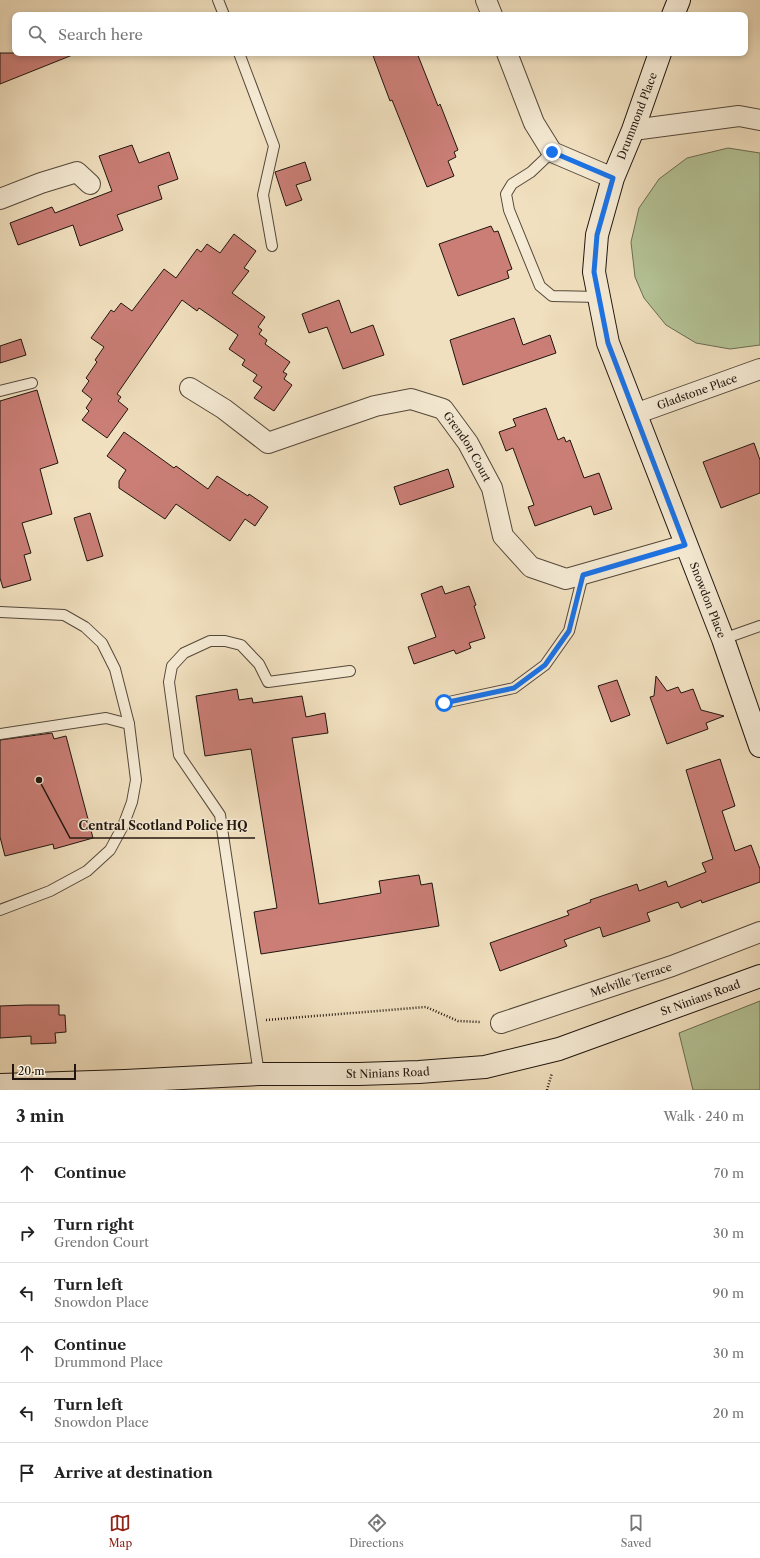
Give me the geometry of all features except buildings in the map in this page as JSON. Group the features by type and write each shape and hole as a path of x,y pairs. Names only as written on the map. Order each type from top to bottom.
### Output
{"main road":[{"path":"675,12 679,0"},
{"name":"Drummond Place","path":"594,272 597,235 613,178 633,130 659,56"},
{"name":"Snowdon Place","path":"594,272 608,343 685,545 723,639 760,746"},
{"name":"St Ninians Road","path":"0,1085 125,1086 259,1074 359,1074 419,1072 485,1066 559,1049 760,976"}],"street":[{"path":"486,0 491,12"},
{"path":"508,56 534,123 552,152 613,178"},
{"path":"633,130 739,116 760,120"},
{"path":"0,199 41,183 77,172 90,184"},
{"name":"Gladstone Place","path":"635,414 760,369"},
{"name":"Grendon Court","path":"190,388 224,409 268,443 374,406 411,399 443,409 468,443 492,488 503,536 531,567 566,579 685,545"},
{"name":"Melville Terrace","path":"501,1023 672,966 760,932"}],"lane":[{"path":"218,0 223,12"},
{"path":"240,56 274,146 263,195 272,246"},
{"path":"552,152 531,172 512,184 506,194 509,210 540,286 552,296 599,297"},
{"path":"0,391 32,383"},
{"path":"444,703 514,688 545,665 569,631 583,575"},
{"path":"0,612 64,615 85,627 102,643 115,669 129,724 136,780 132,802 123,826 110,850 87,871 50,891 0,910"},
{"path":"723,639 760,626"},
{"path":"259,1074 220,815 179,755 168,682 172,666 184,652 197,645 210,641 225,641 241,645 259,664 268,682 350,671"},
{"path":"0,734 106,718 129,724"}],"path":[{"path":"251,1022 426,1007 458,1022 501,1023"}],"green space":[{"path":"728,148 760,153 760,345 730,349 696,343 666,325 644,298 635,277 631,242 639,208 659,179 687,158"},
{"path":"760,1001 760,1090 693,1090 679,1033"}],"place":[{"name":"Central Scotland Police HQ","path":"39,780"}],"route":[{"path":"444,703 514,688 545,665 569,631 583,575 685,545 608,343 594,272 597,235 613,178 552,152"}]}
